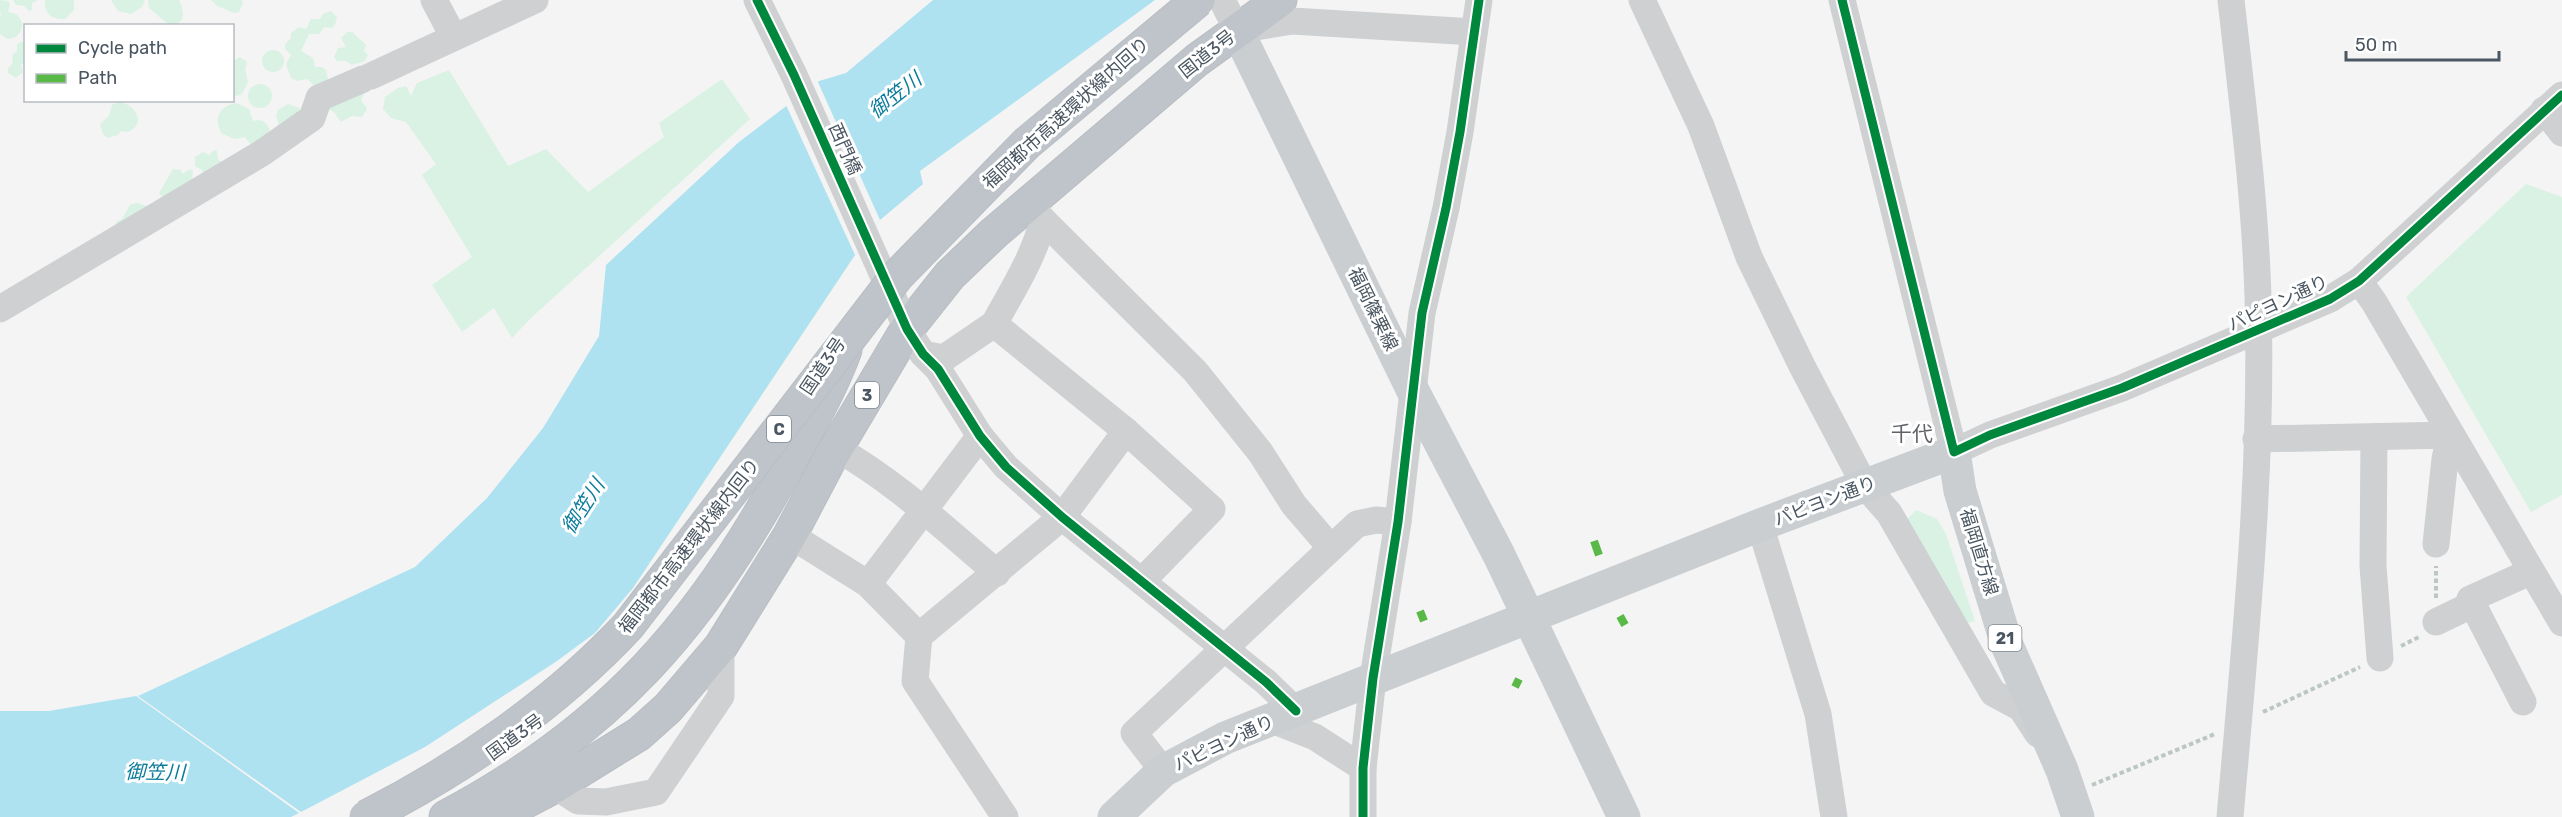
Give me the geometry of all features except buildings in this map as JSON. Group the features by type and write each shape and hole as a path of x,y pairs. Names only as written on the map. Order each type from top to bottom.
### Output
{"highway":[{"path":"1188,9 1205,0"},
{"name":"国道3号","path":"378,817 422,801 523,734 585,682 669,594 885,279 962,198 1061,110 1171,32 1211,0"},
{"name":"国道3号","path":"496,817 555,786 639,734 692,682 711,639 790,535 834,453 915,342 950,275 1036,212 1197,60 1280,0"},
{"name":"福岡都市高速環状線内回り","path":"366,817 441,776 486,746 608,648 672,570 897,276 1027,143 1188,9"},
{"name":"C","path":"378,817 442,783 488,754 538,715 607,654 635,623 900,280 977,197 1029,146 1188,9"},
{"path":"446,817 516,777 606,710 639,678 692,617 755,528 830,389 859,314"},
{"path":"456,817 509,790 578,749 630,710 711,639 793,497 834,453"}],"main road":[{"name":"福岡篠栗線","path":"1238,30 1413,391 1499,555 1528,617"},
{"name":"パピヨン通り","path":"1114,817 1163,771 1225,738 1761,525 1954,452"},
{"name":"福岡直方線","path":"1954,452 1960,491 2007,645 2070,794"},
{"path":"1528,617 1624,817"}],"street":[{"path":"434,0 453,36"},
{"path":"0,309 262,153 312,118 318,98 535,0"},
{"name":"西門橋","path":"757,0 794,75 915,342 938,369 980,436 1006,467 1062,518 1266,682 1284,715"},
{"path":"1222,0 1238,30 1292,21 1474,32"},
{"path":"1363,817 1363,768 1373,678 1398,522 1422,313 1446,208 1479,0"},
{"path":"1642,0 1701,126 1749,257 1802,366 1865,486 1888,513 1993,693 2021,708 2070,794"},
{"path":"1842,0 1954,452"},
{"path":"2230,0 2254,201 2257,332 2252,568 2230,817"},
{"path":"2553,103 2562,133"},
{"name":"パピヨン通り","path":"1954,452 1990,435 2122,388 2330,299 2359,281 2553,103"},
{"path":"915,342 944,358 994,324 1025,269 1036,212"},
{"path":"1036,212 1195,371 1260,452 1306,520 1331,548"},
{"path":"2359,281 2374,302 2530,572 2562,623"},
{"path":"994,324 1126,431 1212,509 1142,581"},
{"path":"1005,817 915,681 919,636 1062,518 1126,431"},
{"path":"2256,439 2450,435"},
{"path":"2436,544 2445,459 2450,435"},
{"path":"868,584 980,436"},
{"path":"2374,437 2373,566 2380,658"},
{"path":"834,453 855,459 923,510 997,573"},
{"path":"1163,771 1134,733 1358,524 1376,520 1398,522"},
{"path":"1761,525 1818,714 1834,817"},
{"path":"790,535 868,584 919,636"},
{"path":"2523,702 2471,605 2470,599 2530,572"},
{"path":"2436,622 2471,605"},
{"path":"555,786 578,801 606,802 656,792 721,696 711,639"},
{"path":"1284,715 1315,738 1363,768"}],"path":[{"path":"2070,794 2183,750 2380,658 2435,629 2436,544"}],"green space":[{"path":"0,0 8,1 10,4 8,12 16,14 21,20 21,30 14,38 8,39 0,34 2,14 0,13"},
{"path":"13,0 38,0 32,3 32,10 29,11 24,6 16,5"},
{"path":"45,0 74,0 74,10 65,19 56,18 47,12"},
{"path":"111,0 145,0 142,7 131,14 118,11"},
{"path":"148,0 179,0 183,17 179,23 168,24 149,8"},
{"path":"211,0 242,0 243,3 239,12 234,13 217,6"},
{"path":"331,11 337,17 335,25 332,28 324,27 319,34 309,34 301,51 313,58 315,67 322,67 326,70 328,80 314,86 308,79 297,81 291,78 286,64 291,55 285,49 285,44 291,38 291,33 299,27 306,29 311,19 320,19 323,14"},
{"path":"347,32 352,32 366,45 364,51 368,55 365,61 352,65 346,61 337,61 334,57 338,48 346,47 341,38"},
{"path":"24,42 24,63 21,65 23,72 16,78 8,73 8,68 13,63 12,55 17,51 17,45"},
{"path":"273,50 281,53 284,61 281,69 273,72 265,69 262,61 265,53"},
{"path":"240,57 247,62 245,69 248,82 242,94 234,97 234,60"},
{"path":"449,70 508,166 546,149 588,192 664,137 659,123 722,79 750,119 531,318 512,338 494,308 462,332 432,285 472,257 422,175 436,164 406,122 391,118 383,109 385,97 398,88 406,86 411,96 417,83"},
{"path":"260,84 268,88 272,96 268,104 260,108 252,104 248,96 252,88"},
{"path":"365,92 361,100 367,109 362,117 352,116 341,122 334,112 327,109"},
{"path":"118,102 129,106 137,114 137,124 128,132 121,131 118,135 107,138 100,124 109,116 112,105"},
{"path":"236,103 249,109 253,121 257,120 266,124 270,136 251,145 245,137 235,139 222,134 218,123 219,114 225,107"},
{"path":"288,104 299,108 302,113 279,126 276,115 278,110"},
{"path":"214,150 217,151 218,159 222,162 204,176 202,170 195,166 195,157 203,152 209,155"},
{"path":"173,169 181,170 182,174 190,169 193,171 192,180 164,199 159,193"},
{"path":"2526,184 2562,197 2562,495 2531,512 2406,297"},
{"path":"136,203 147,206 114,229 117,221 122,219 130,205"},
{"path":"1916,510 1937,519 1946,534 1975,621 1964,624 1904,522"}],"water":[{"name":"御笠川","path":"933,0 1155,0 920,171 923,184 880,220 633,588 595,633 557,661 425,747 301,812 138,696 415,567 487,498 543,428 599,336 606,265 739,142 819,81 846,73"},
{"name":"御笠川","path":"136,696 299,813 291,817 0,817 0,711 49,711"}],"pier":[{"path":"817,80 880,220 855,255 785,103"}],"marked path":[{"path":"1594,541 1600,558"},
{"path":"1420,611 1424,621"},
{"path":"1620,616 1625,625"},
{"path":"1515,687 1519,679"}],"cycle path":[{"path":"757,0 794,75 907,329 923,354 938,369 980,436 1006,467 1062,517 1266,682 1296,711"},
{"path":"1363,817 1363,768 1373,678 1398,522 1422,313 1446,208 1460,132 1479,0"},
{"path":"1842,0 1954,452 1990,435 2122,388 2330,299 2359,281 2562,95"}],"district":[{"name":"千代","path":"1912,434"}]}
